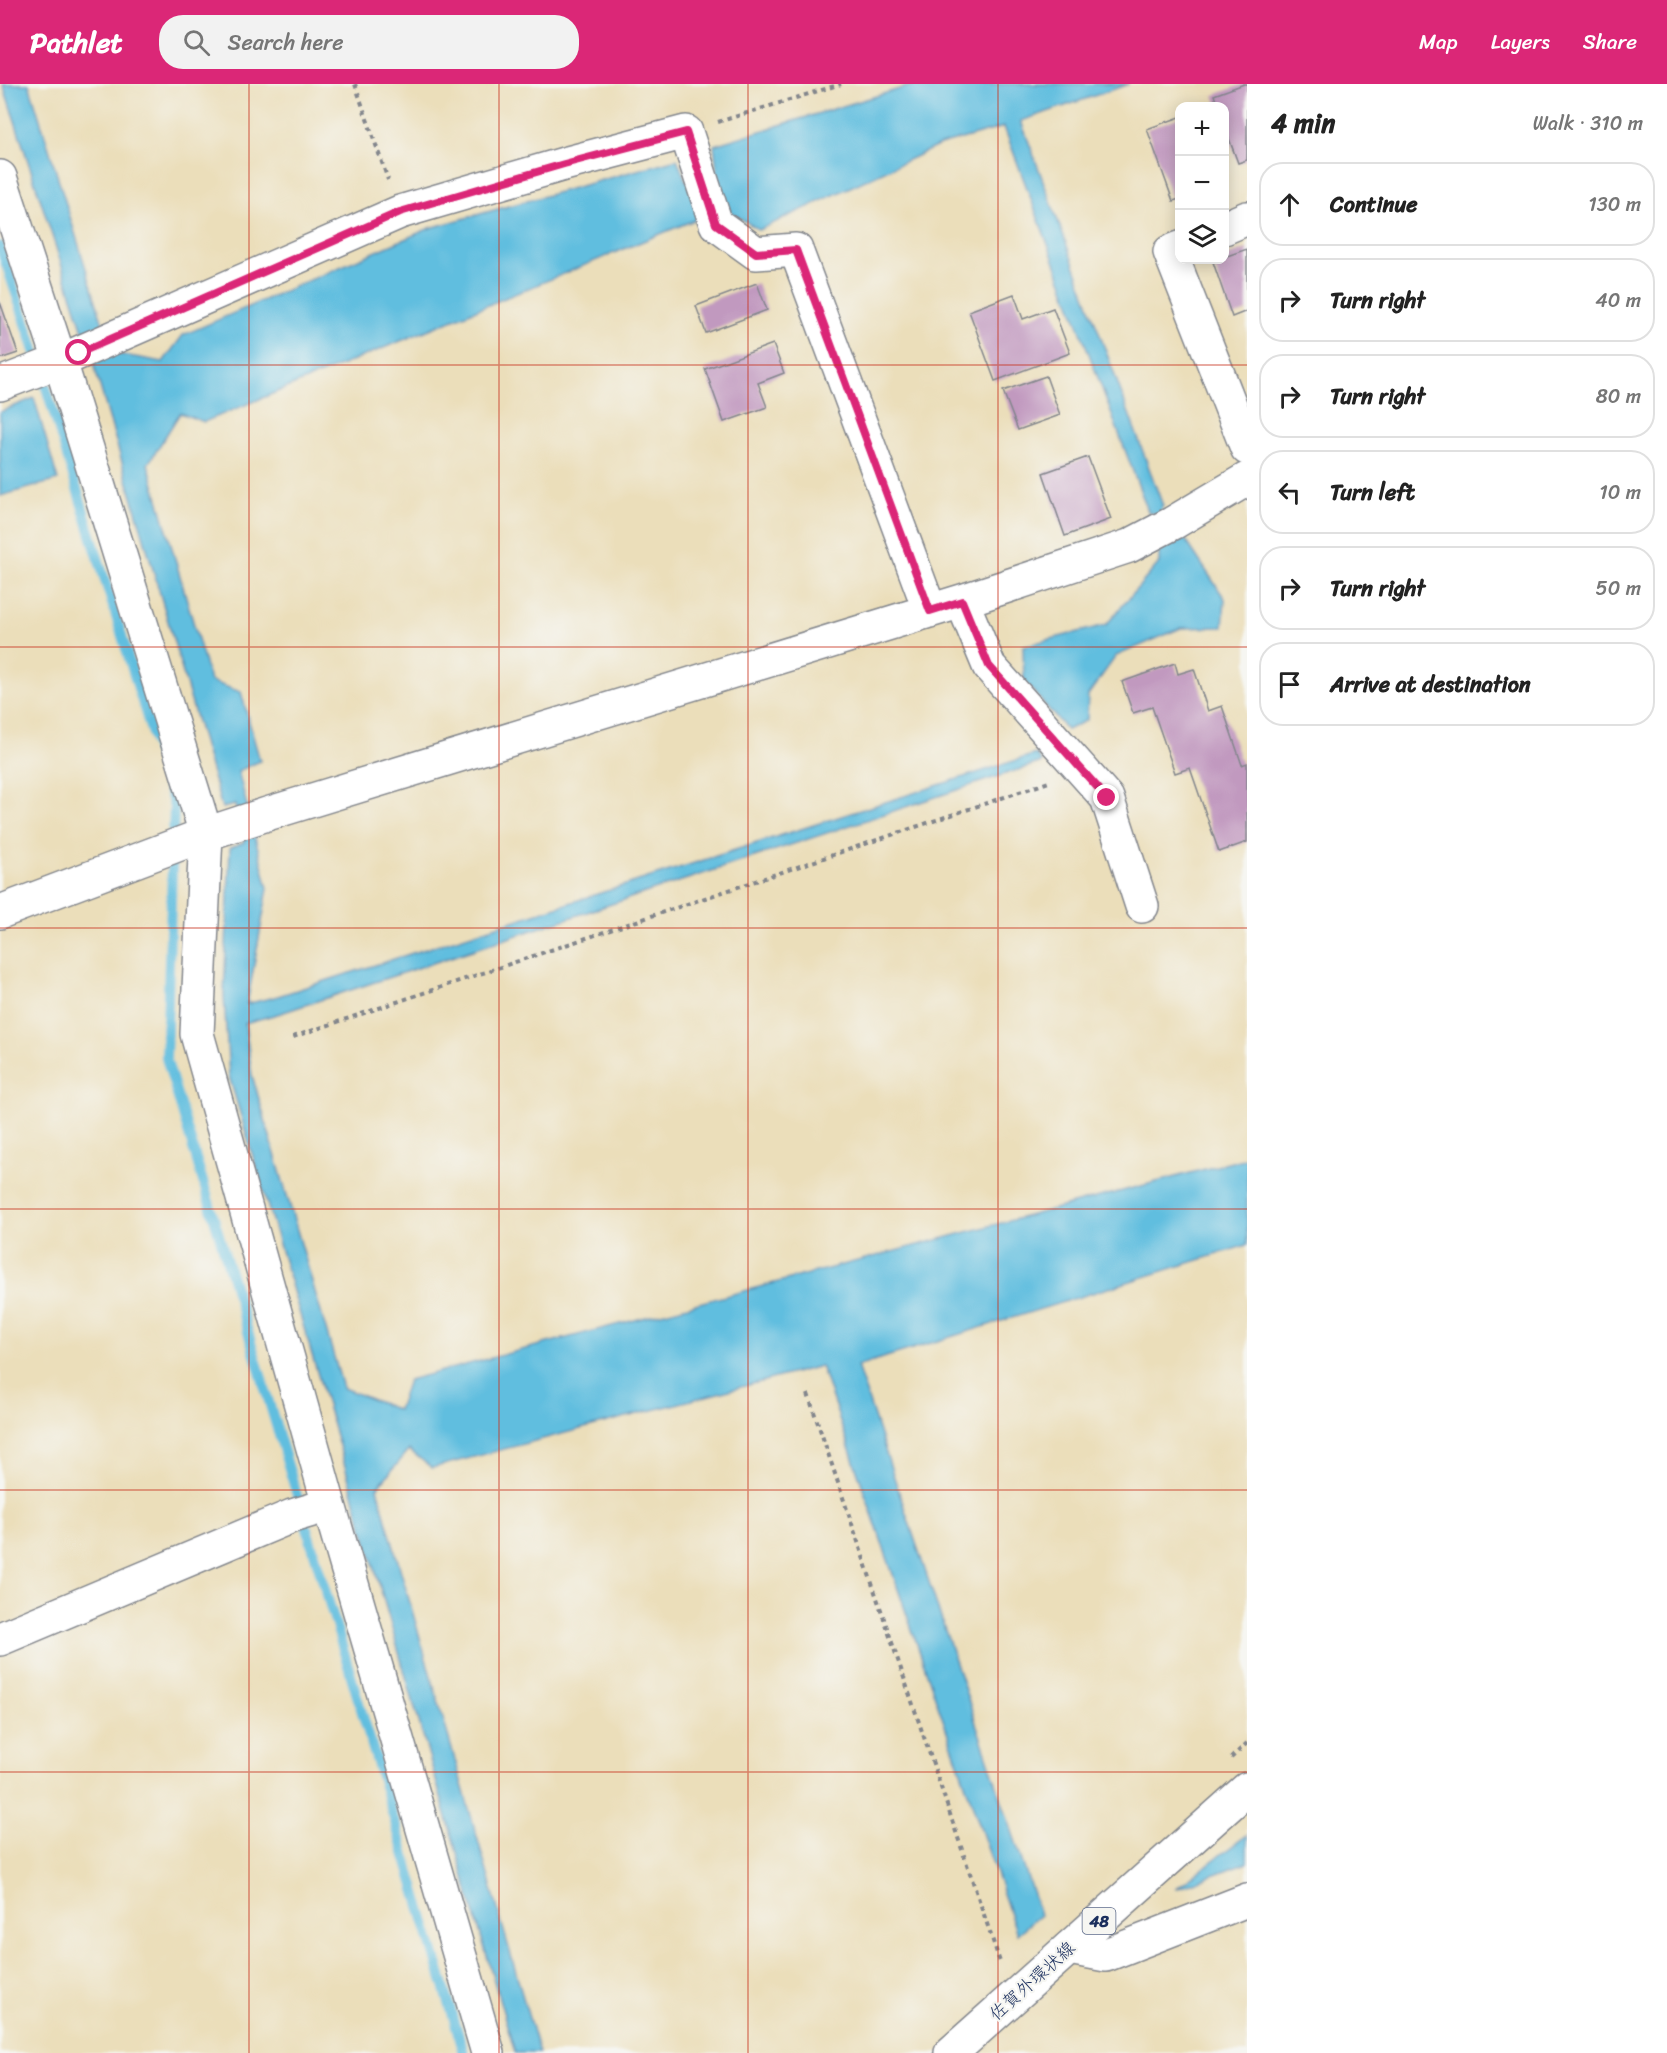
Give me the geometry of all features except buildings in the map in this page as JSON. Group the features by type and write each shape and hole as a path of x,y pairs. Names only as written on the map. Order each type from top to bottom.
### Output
{"street":[{"path":"14,379 400,212 564,164 686,132 716,224 756,253 796,250 930,611"},
{"path":"0,177 69,357 196,838 197,1034 311,1510 488,2053"},
{"path":"1229,226 1247,218"},
{"path":"1175,250 1170,252 1247,448"},
{"path":"0,912 196,838 267,814 930,611 1129,546 1161,530 1247,479"},
{"path":"962,601 989,666 1107,798 1142,906"},
{"path":"0,1639 311,1510"},
{"name":"佐賀外環状線","path":"951,2053 1247,1789"},
{"path":"1069,1948 1106,1955 1247,1900"}],"path":[{"path":"355,84 400,212"},
{"path":"686,132 842,84"},
{"path":"293,1037 1082,771"},
{"path":"808,1394 1004,1973 1021,1991"}],"water":[{"path":"3,84 29,84 112,353 163,362 183,335 430,228 677,159 686,181 717,171 714,145 916,84 1129,84 1021,121 1163,506 1149,514 1004,127 940,145 759,230 727,210 699,218 204,422 180,413 148,464 210,681 241,692 260,761 238,771 268,888 247,1004 1036,754 1042,762 245,1023 252,1075 343,1388 398,1410 408,1380 1247,1158 1247,1245 857,1366 1040,1915 1017,1934 821,1366 432,1468 409,1450 377,1488 539,2053 515,2053 229,1076 224,996 230,848 244,842 235,805 222,808 93,362"},
{"path":"34,398 58,480 0,496 0,412"},
{"path":"1185,539 1225,599 1223,627 1181,628 1116,656 1088,695 1087,720 1067,730 1024,681 1023,646 1106,625 1159,563 1159,550"},
{"path":"1247,1835 1247,1862 1175,1889"}],"waterway":[{"path":"0,246 32,342 174,806 166,1058 464,2053"},
{"path":"1157,510 1169,545"}],"route":[{"path":"79,353 400,212 564,164 686,132 716,224 756,253 796,250 930,611 962,601 989,666 1107,798"}]}
